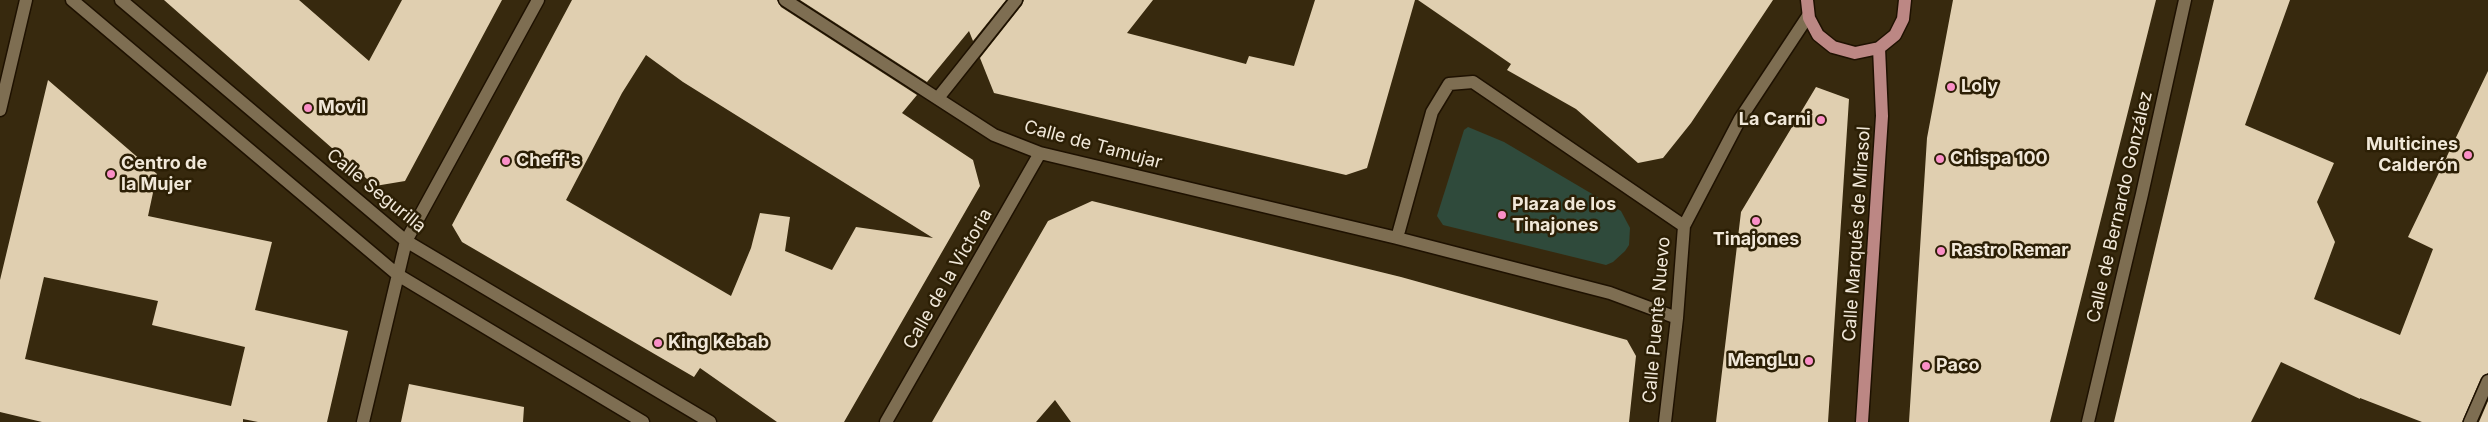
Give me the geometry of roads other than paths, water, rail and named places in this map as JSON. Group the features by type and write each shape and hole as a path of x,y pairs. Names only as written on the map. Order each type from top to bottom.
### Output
{"main road":[{"path":"1807,0 1808,16 1818,35 1833,47 1855,54 1879,48 1887,43 1900,27 1905,13 1905,0"},
{"name":"Calle Marqués de Mirasol","path":"1862,422 1882,116 1879,48"}],"street":[{"path":"0,110 26,0"},
{"path":"72,0 398,275 643,422"},
{"name":"Calle Segurilla","path":"121,0 406,241 710,422"},
{"path":"363,422 406,241 538,0"},
{"name":"Calle de Tamujar","path":"785,0 994,135 1040,153 1398,238"},
{"path":"938,98 1016,0"},
{"name":"Calle de Bernardo González","path":"2088,422 2142,194 2185,0"},
{"name":"Calle Puente Nuevo","path":"1665,422 1677,318 1684,226 1740,119 1808,16"},
{"path":"1677,318 1610,293 1398,238 1432,112 1449,84 1474,82 1684,226"},
{"name":"Calle de la Victoria","path":"886,422 1040,153"},
{"path":"2470,422 2488,381"}],"place":[{"name":"Loly","path":"1951,87"},
{"name":"Movil","path":"308,108"},
{"name":"La Carni","path":"1821,120"},
{"name":"Multicines Calderón","path":"2468,155"},
{"name":"Chispa 100","path":"1940,159"},
{"name":"Cheff's","path":"506,161"},
{"name":"Centro de la Mujer","path":"111,174"},
{"name":"Plaza de los Tinajones","path":"1502,215"},
{"name":"Tinajones","path":"1756,221"},
{"name":"Rastro Remar","path":"1941,251"},
{"name":"King Kebab","path":"658,343"},
{"name":"MengLu","path":"1809,361"},
{"name":"Paco","path":"1926,366"}]}
